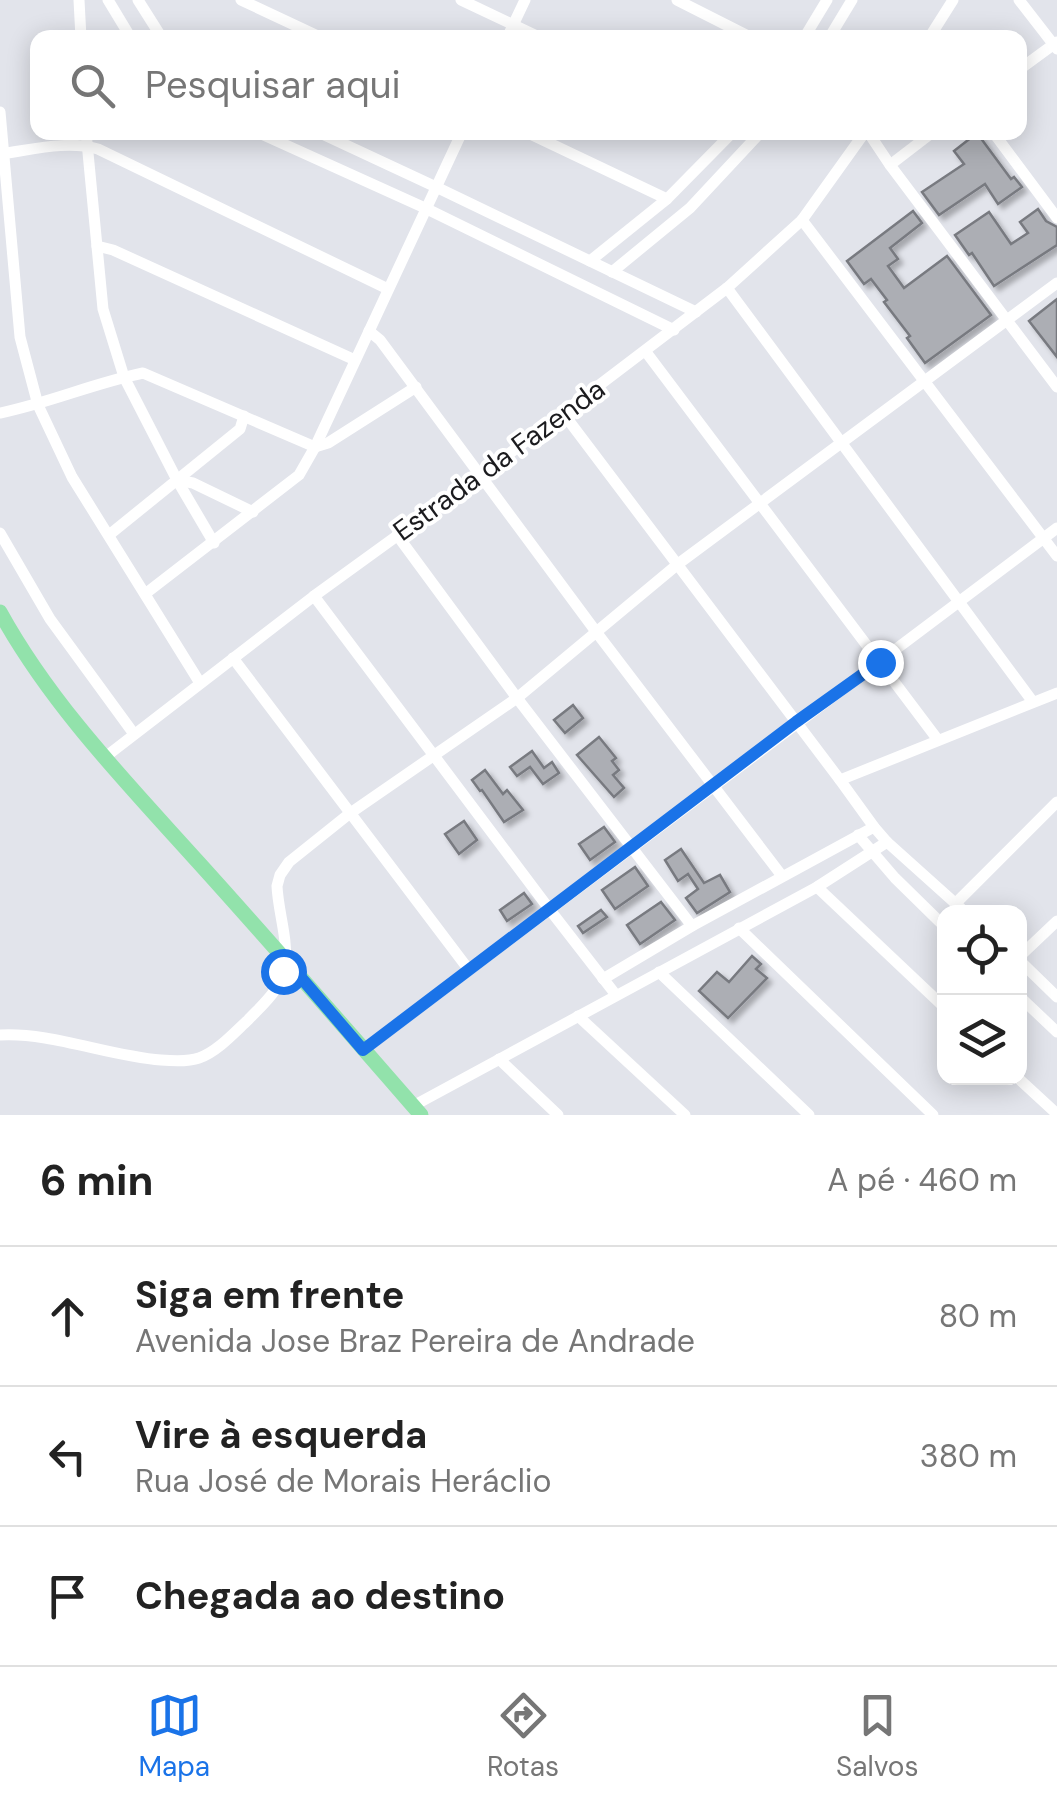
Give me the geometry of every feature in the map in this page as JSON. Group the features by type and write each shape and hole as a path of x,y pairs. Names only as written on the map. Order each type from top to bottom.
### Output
{"main road":[{"path":"0,612 104,758 417,1110"}],"street":[{"path":"78,0 80,30"},
{"path":"108,0 126,30"},
{"path":"138,0 157,30"},
{"path":"241,0 305,30"},
{"path":"461,0 508,30"},
{"path":"510,30 525,0"},
{"path":"677,0 736,30"},
{"path":"809,30 827,0"},
{"path":"834,30 852,0"},
{"path":"934,30 953,0"},
{"path":"1019,0 1056,45 1027,64"},
{"path":"0,112 20,337 38,406 72,477 200,683"},
{"path":"2,154 82,140"},
{"path":"87,140 103,310 124,377 214,543"},
{"path":"88,140 98,149 388,289"},
{"path":"275,140 425,208 674,330"},
{"path":"335,140 696,312"},
{"path":"145,594 299,476 458,140"},
{"path":"543,140 668,199"},
{"path":"590,261 668,199 725,140"},
{"path":"612,272 690,208 754,140"},
{"name":"Estrada da Fazenda","path":"104,758 727,288 802,220 860,140"},
{"path":"872,140 1057,387"},
{"path":"890,165 923,140"},
{"path":"999,140 1057,218"},
{"path":"802,220 1057,556"},
{"path":"97,246 355,360"},
{"path":"0,1035 34,1037 141,1058 201,1058 276,992 286,960 277,886 280,875 300,852 348,814 517,698 678,564 1057,283"},
{"path":"727,288 1033,702"},
{"path":"369,330 416,387 782,876"},
{"path":"646,352 938,740"},
{"path":"0,414 143,373 315,447 328,443 416,387"},
{"path":"563,413 874,827 957,905"},
{"path":"108,536 240,428 244,416"},
{"path":"177,480 252,512"},
{"path":"363,1050 1057,528"},
{"path":"0,533 50,618 134,734"},
{"path":"397,535 692,926"},
{"path":"314,596 616,995"},
{"path":"233,658 468,970"},
{"path":"840,780 1057,693"},
{"path":"963,905 1057,802"},
{"path":"603,979 874,827"},
{"path":"858,836 937,919"},
{"path":"417,1110 499,1059 817,887 887,842"},
{"path":"817,887 937,1001"},
{"path":"1027,951 1057,921"},
{"path":"739,928 932,1115"},
{"path":"1027,965 1057,997"},
{"path":"660,972 809,1115"},
{"path":"1027,1003 1057,1032"},
{"path":"578,1016 685,1115"},
{"path":"499,1059 558,1115"},
{"path":"1026,1085 1057,1114"}],"building":[{"path":"968,140 982,140 1011,179 1014,177 1022,187 998,204 985,184 939,215 922,192 964,164 954,151"},
{"path":"1038,209 1046,221 1057,227 1057,245 994,286 955,235 989,212 1011,244 1028,233 1020,222"},
{"path":"913,211 922,223 890,248 898,259 888,266 904,288 947,256 991,315 925,363 871,279 864,284 847,261"},
{"path":"1057,299 1057,357 1029,321"},
{"path":"573,705 583,718 565,733 554,720"},
{"path":"599,737 616,758 612,761 619,770 613,775 624,788 614,797 577,755"},
{"path":"532,751 544,768 552,762 559,773 543,784 530,767 517,776 510,767"},
{"path":"485,770 503,794 507,790 523,810 504,822 472,780"},
{"path":"464,821 477,840 459,854 445,834"},
{"path":"604,827 615,842 590,860 579,844"},
{"path":"681,849 704,883 720,875 730,892 697,913 686,898 698,889 688,874 678,881 665,860"},
{"path":"635,867 648,886 615,909 602,890"},
{"path":"524,893 532,904 507,921 500,910"},
{"path":"661,902 675,920 640,944 627,925"},
{"path":"601,910 607,917 583,933 578,926"},
{"path":"752,956 761,964 756,969 767,978 728,1018 699,991 717,972 729,982"}],"route":[{"path":"283,971 286,960 363,1050 880,662"}]}
